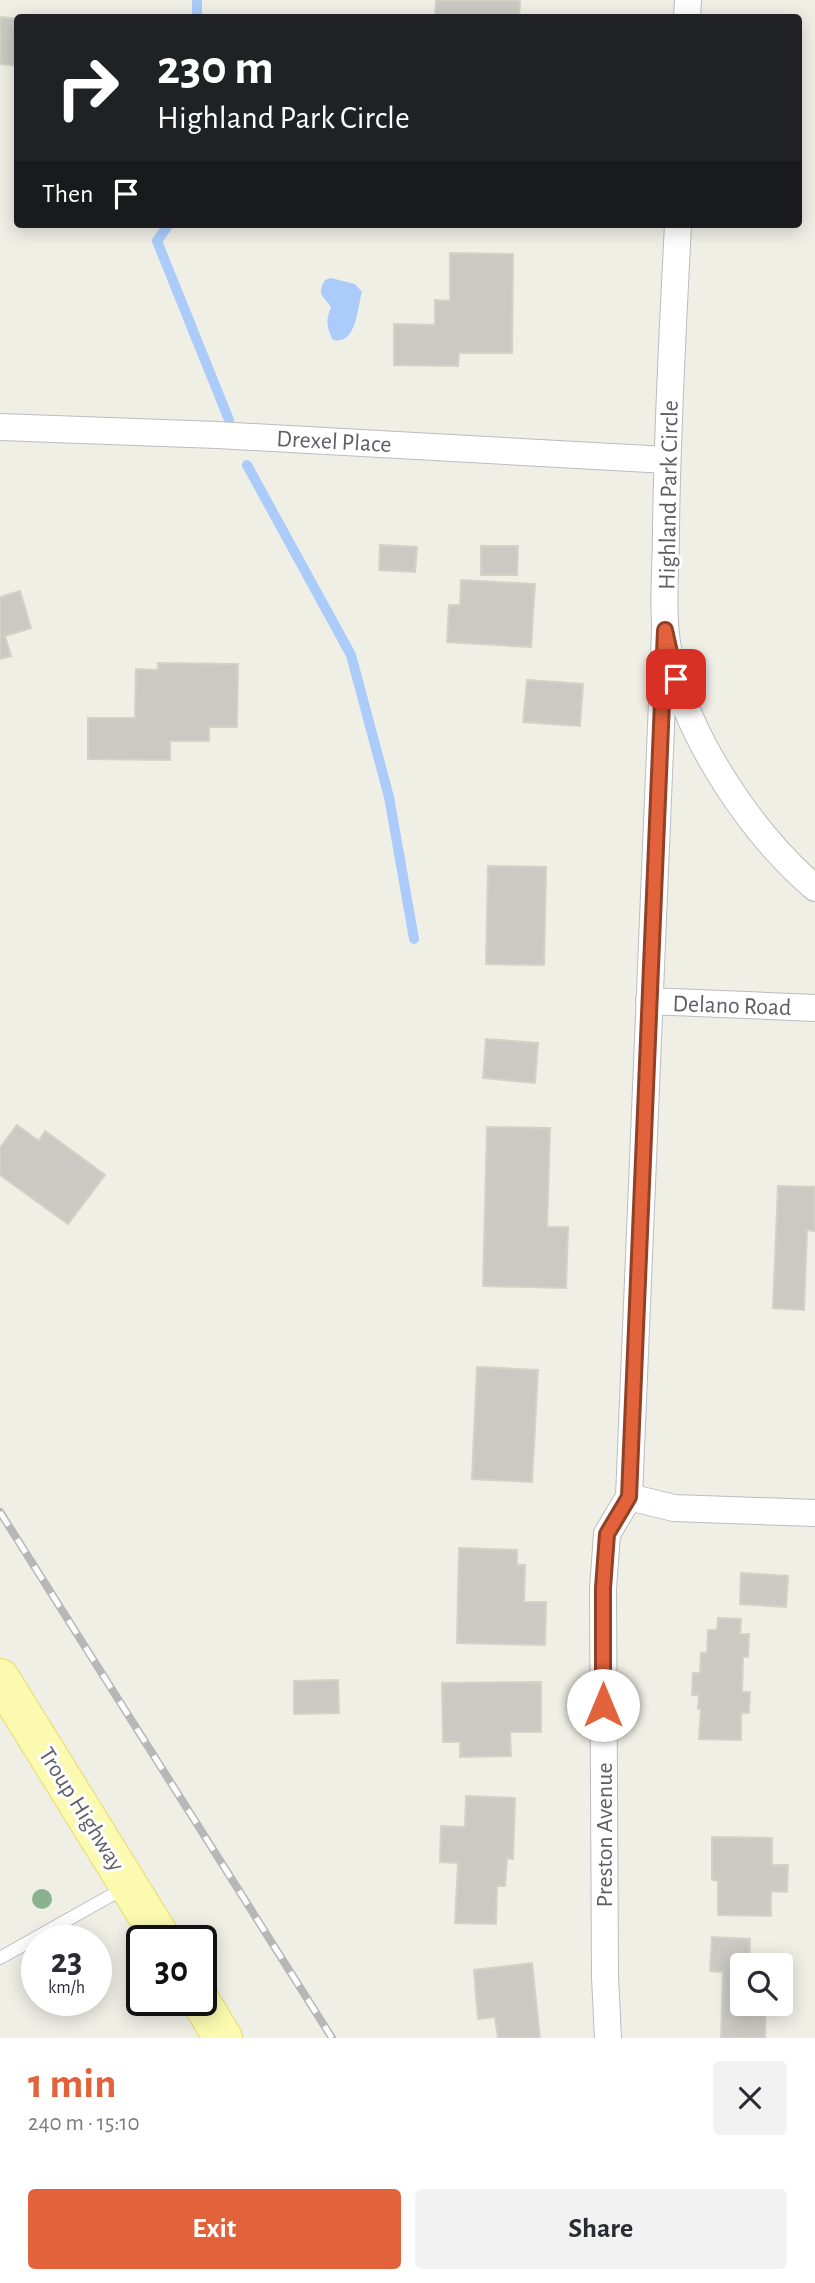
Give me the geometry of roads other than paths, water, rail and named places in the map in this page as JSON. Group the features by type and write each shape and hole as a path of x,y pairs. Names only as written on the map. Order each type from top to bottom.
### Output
{"main road":[{"name":"Troup Highway","path":"0,1678 153,1925"},
{"path":"210,2016 223,2038"}],"street":[{"name":"Highland Park Circle","path":"678,228 667,460 665,630 671,662 697,731 745,809 769,842 815,888"},
{"name":"Drexel Place","path":"0,427 217,435 667,460"},
{"name":"Preston Avenue","path":"608,2038 605,1977 603,1588 607,1534 629,1497 665,630"},
{"name":"Delano Road","path":"649,1001 815,1008"},
{"path":"629,1497 674,1508 815,1513"}],"lane":[{"path":"0,1958 130,1886"}],"water":[{"path":"331,278 355,284 362,292 355,324 347,337 341,340 333,340 331,336 327,320 331,308 321,293 325,280"}],"waterway":[{"path":"197,0 197,14"},
{"path":"166,228 157,241 229,420"},
{"path":"247,465 351,655 389,797 414,939"}],"railway":[{"path":"0,1512 332,2038"}]}
